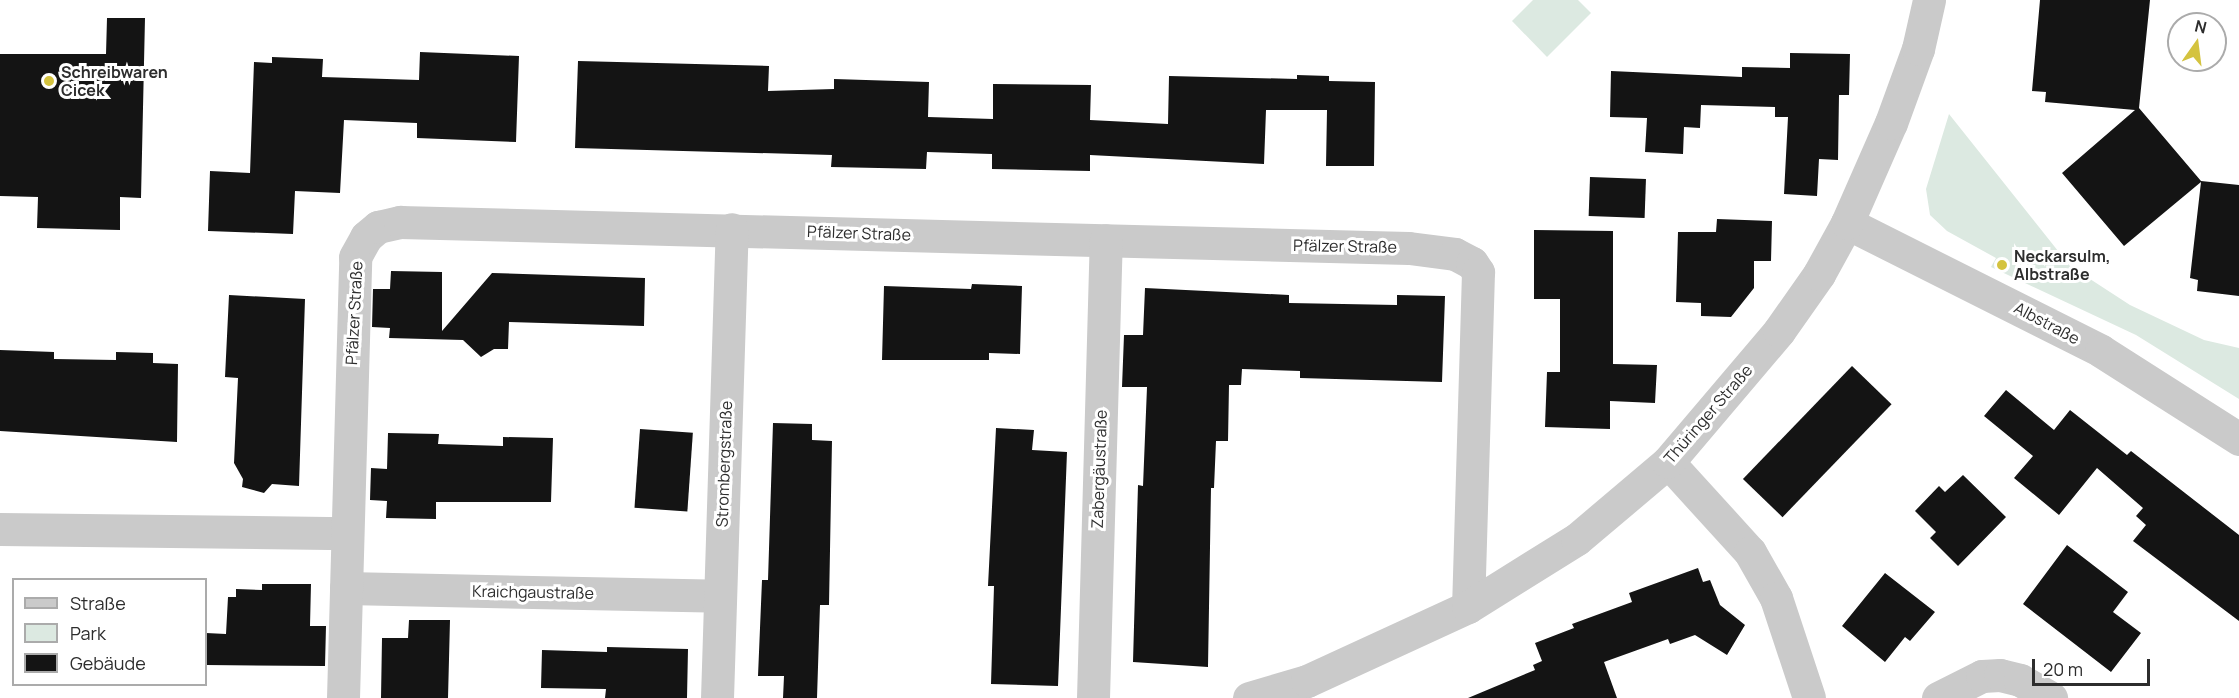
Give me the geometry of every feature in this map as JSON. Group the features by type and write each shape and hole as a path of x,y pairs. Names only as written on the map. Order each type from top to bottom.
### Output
{"street":[{"name":"Thüringer Straße","path":"1249,698 1307,681 1468,607 1577,539 1668,462 1779,331 1819,274 1847,223 1895,112 1918,49 1929,0"},
{"name":"Pfälzer Straße","path":"343,698 356,257 366,237 378,227 400,222 1410,248 1455,254 1472,263 1478,272 1468,607"},
{"name":"Albstraße","path":"1847,223 2101,351 2239,439"},
{"name":"Strombergstraße","path":"717,698 732,229"},
{"name":"Zabergäustraße","path":"1093,698 1106,240"},
{"path":"1668,462 1750,552 1776,598 1809,698"},
{"path":"0,529 347,533"},
{"name":"Kraichgaustraße","path":"346,588 720,596"},
{"path":"1938,698 1982,676 2000,675 2020,680 2051,698"}],"green space":[{"path":"1533,0 1578,0 1591,13 1547,57 1512,21"},
{"path":"1949,114 2070,266 2130,305 2204,340 2239,348 2239,399 2136,335 1991,267 1996,258 1947,231 1930,215 1926,189"}],"building":[{"path":"2040,0 2150,0 2139,108 2201,181 2239,185 2239,296 2197,291 2198,280 2190,278 2201,182 2124,246 2062,173 2135,110 2045,102 2046,92 2032,91"},
{"path":"107,18 145,18 141,198 120,197 120,230 37,228 38,197 0,196 0,54 106,54"},
{"path":"420,52 519,56 516,142 417,138 417,123 344,120 340,193 295,191 293,234 208,231 210,171 250,173 254,62 272,63 272,57 323,59 322,77 419,80"},
{"path":"1790,53 1850,54 1849,95 1839,95 1838,160 1819,159 1817,196 1784,194 1788,117 1775,117 1775,107 1701,105 1700,128 1684,127 1683,154 1645,152 1647,118 1610,117 1611,71 1742,77 1742,67 1790,68"},
{"path":"578,61 769,66 768,91 834,89 834,79 929,82 928,117 993,119 993,84 1091,85 1090,120 1168,124 1169,76 1297,79 1297,75 1329,76 1329,81 1375,82 1374,166 1326,166 1327,110 1266,110 1264,164 1090,155 1090,171 992,169 992,154 927,152 926,169 831,167 832,155 575,148"},
{"path":"1590,177 1646,179 1645,218 1589,216"},
{"path":"1717,219 1772,221 1771,261 1754,261 1754,288 1731,317 1701,316 1701,303 1676,302 1678,232 1716,232"},
{"path":"1534,230 1613,231 1613,364 1657,365 1655,403 1610,401 1610,429 1545,427 1547,372 1560,372 1560,299 1534,299"},
{"path":"391,271 442,272 442,331 492,273 645,278 644,326 509,322 508,349 494,349 481,357 463,340 389,338 390,328 372,327 373,289 390,289"},
{"path":"972,284 1022,286 1020,354 989,353 989,360 882,360 884,286 971,289"},
{"path":"1145,288 1289,295 1289,303 1397,305 1397,295 1445,296 1442,382 1300,378 1300,371 1242,369 1241,385 1229,385 1228,441 1216,441 1214,488 1211,488 1208,667 1133,662 1138,485 1143,486 1147,387 1122,387 1124,335 1143,335"},
{"path":"229,295 305,299 299,486 272,484 264,493 242,487 243,479 234,463 238,378 225,377"},
{"path":"0,350 54,352 54,359 116,360 116,352 153,353 153,363 178,364 177,442 0,431"},
{"path":"1852,366 1892,404 1783,517 1743,479"},
{"path":"2006,390 2054,430 2070,410 2127,455 2131,451 2239,535 2239,621 2133,541 2146,525 2136,516 2143,508 2097,468 2059,515 2014,478 2033,456 1984,416"},
{"path":"773,423 812,424 812,440 832,441 829,605 820,605 817,698 783,698 784,676 758,676 762,580 768,580"},
{"path":"996,428 1034,430 1032,450 1067,452 1058,686 991,684 994,586 988,586"},
{"path":"640,429 693,433 687,512 634,508"},
{"path":"388,433 439,434 438,444 503,446 503,437 553,438 551,502 436,502 436,519 386,518 387,501 370,500 371,468 387,469"},
{"path":"1963,475 2006,517 1958,566 1930,538 1936,532 1915,511 1939,486 1945,492"},
{"path":"2067,545 2128,592 2113,612 2141,633 2111,672 2023,604"},
{"path":"1698,568 1703,582 1710,580 1720,605 1745,625 1727,655 1695,635 1670,644 1668,639 1604,662 1617,698 1468,698 1535,670 1533,665 1542,661 1535,643 1574,628 1572,624 1632,602 1629,593"},
{"path":"1885,573 1935,612 1910,641 1905,637 1885,662 1842,626"},
{"path":"262,584 311,584 310,626 326,626 325,666 207,665 207,633 226,634 228,597 236,597 236,589 262,590"},
{"path":"409,620 450,620 448,698 381,698 382,638 408,638"},
{"path":"607,647 688,649 687,698 605,698 606,689 541,688 542,650 607,652"}],"place":[{"name":"Schreibwaren Cicek","path":"49,81"},
{"name":"Neckarsulm, Albstraße","path":"2002,265"}]}
